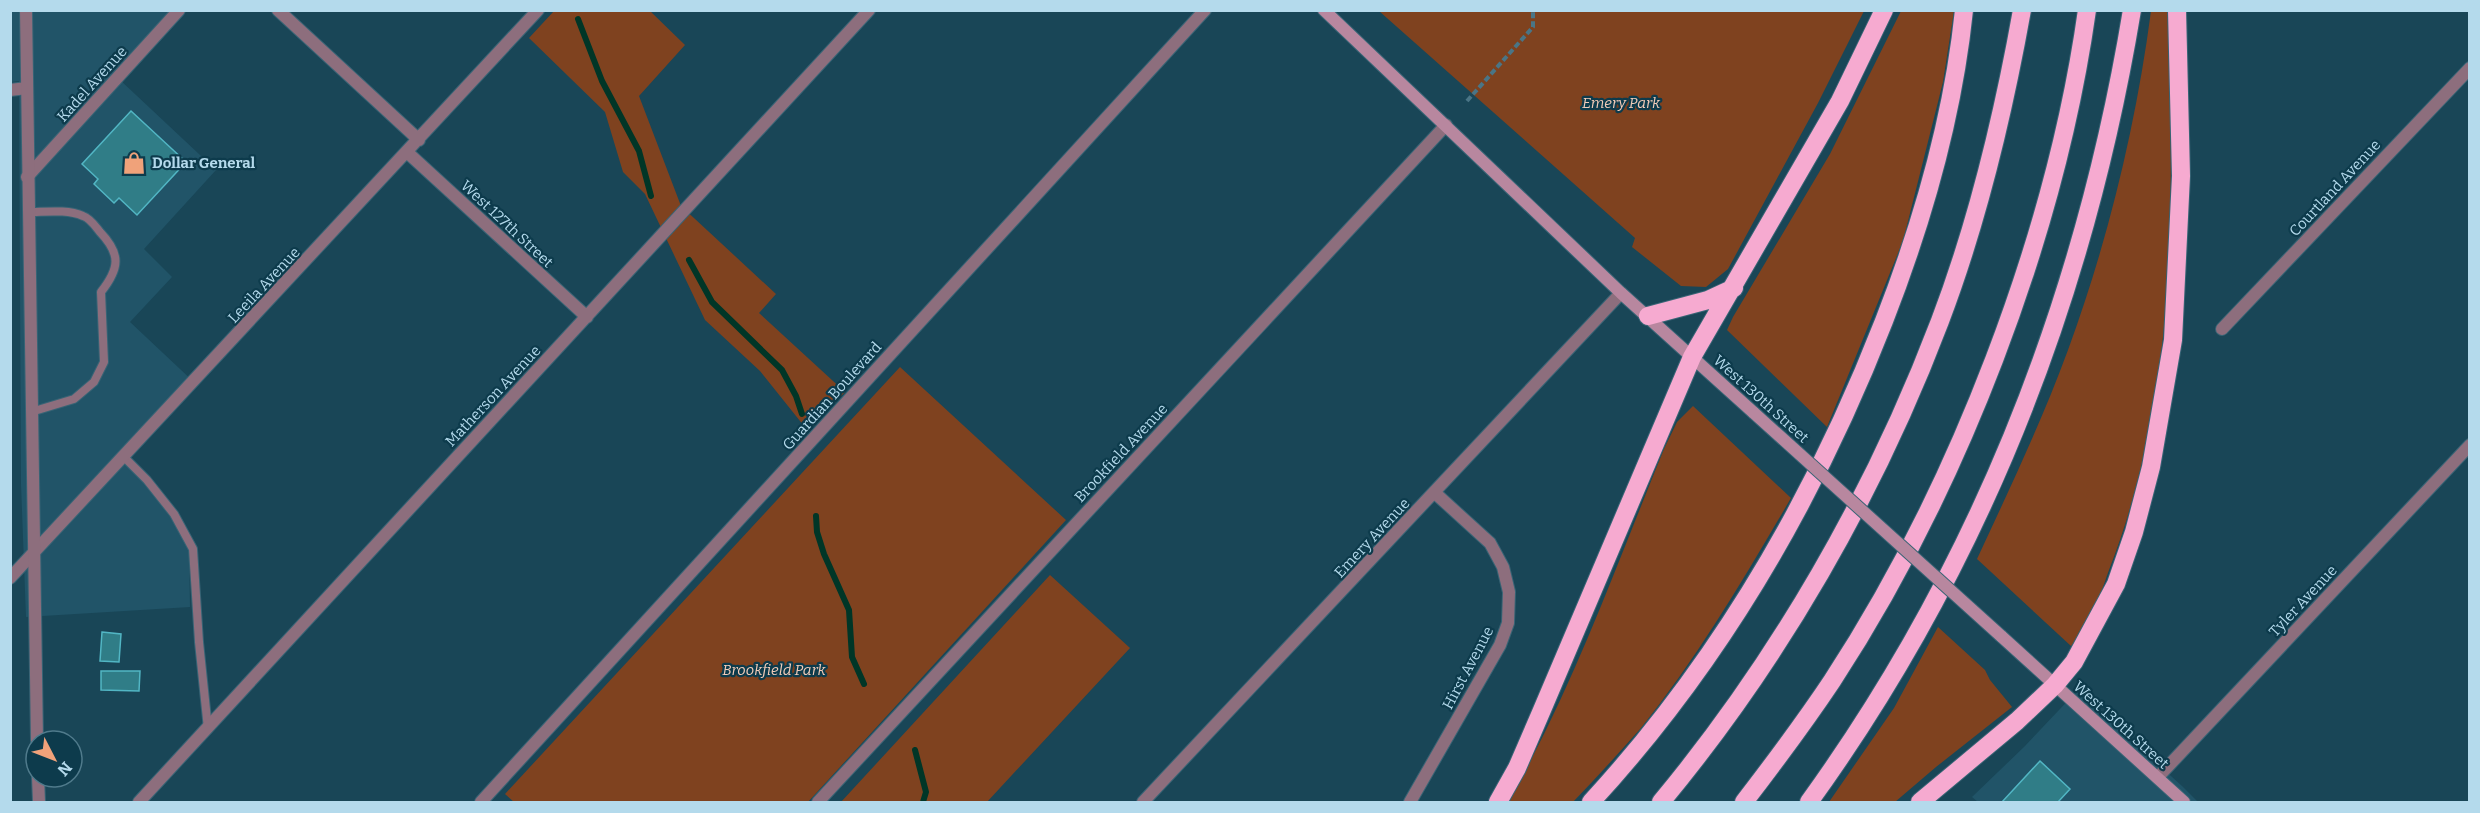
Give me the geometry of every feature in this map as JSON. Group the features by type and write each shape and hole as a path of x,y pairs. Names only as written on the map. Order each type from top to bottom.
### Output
{"highway":[{"path":"1498,802 1530,739 1692,357 1734,288 1840,101 1884,10"},
{"path":"1591,802 1626,764 1707,659 1773,555 1839,427 1884,320 1920,217 1951,106 1964,10"},
{"path":"1662,802 1722,723 1787,628 1833,551 1908,399 1940,320 1972,226 1994,147 2022,10"},
{"path":"1744,802 1832,680 1880,600 1929,508 1962,435 2020,285 2044,206 2063,138 2087,10"},
{"path":"1809,802 1886,688 1922,628 1994,482 2028,398 2064,297 2092,202 2119,92 2132,10"},
{"path":"1920,802 2055,686 2074,662 2116,584 2134,532 2151,467 2173,340 2181,176 2177,10"},
{"path":"1647,316 1708,300 1734,288"}],"main road":[{"name":"West 130th Street","path":"1324,10 1621,293 2184,802"}],"street":[{"path":"26,10 33,554 38,729"},
{"name":"Kadel Avenue","path":"27,177 179,10"},
{"path":"278,10 419,141"},
{"name":"Leeila Avenue","path":"10,578 408,153 538,10"},
{"name":"Matherson Avenue","path":"139,802 869,10"},
{"name":"Guardian Boulevard","path":"489,800 1205,10"},
{"name":"Courtland Avenue","path":"2222,329 2469,68"},
{"path":"10,90 27,88"},
{"name":"Brookfield Avenue","path":"818,802 1446,125"},
{"name":"West 127th Street","path":"408,153 587,317"},
{"name":"Emery Avenue","path":"1143,802 1621,293"},
{"name":"Tyler Avenue","path":"2157,777 2469,445"},
{"name":"Hirst Avenue","path":"1410,802 1500,645 1508,623 1509,592 1503,567 1491,543 1435,492"}],"lane":[{"path":"28,212 85,216 112,246 117,259 109,282 101,292 104,362 94,382 74,399 31,412"},
{"path":"124,457 147,480 174,514 194,549 207,729"}],"path":[{"path":"1467,101 1533,27 1533,10"}],"shaded area":[{"path":"11,11 185,11 120,80 216,170 144,249 172,277 130,322 197,385 125,462 146,483 171,515 189,550 190,607 26,617 21,484 19,81 11,82"},
{"path":"2077,691 2198,802 1978,802 1972,797"}],"green space":[{"path":"649,10 685,45 639,96 681,206 776,294 759,313 845,392 808,431 760,371 705,320 645,194 623,172 605,112 529,38 554,11"},
{"name":"Emery Park","path":"1379,11 1864,11 1818,103 1728,269 1706,287 1681,286 1632,247 1635,238"},
{"path":"1901,11 1954,11 1943,82 1903,241 1827,427 1727,330 1830,154"},
{"path":"2151,11 2169,11 2170,223 2167,294 2160,363 2149,433 2132,502 2091,620 2084,633 2071,646 1977,559 2047,403 2096,267 2129,140"},
{"name":"Brookfield Park","path":"900,367 1066,520 808,802 514,802 505,794"},
{"path":"1693,406 1791,498 1738,587 1682,673 1641,728 1599,775 1573,802 1508,802 1573,673 1664,449 1677,422"},
{"path":"1050,575 1130,648 987,802 841,802"},
{"path":"1938,627 1985,670 1990,680 2012,707 1895,802 1829,802 1894,708"}],"building":[{"name":"Dollar General","path":"131,111 186,162 137,215 119,198 114,203 94,184 98,179 82,164"},
{"path":"102,632 121,634 119,662 100,661"},
{"path":"101,671 140,671 139,691 101,690"},
{"path":"2040,761 2070,789 2058,802 2002,802"}],"waterway":[{"path":"578,19 602,81 639,151 651,196"},
{"path":"689,260 712,302 782,370 796,396 802,414"},
{"path":"816,516 817,532 824,554 849,610 852,657 864,684"},
{"path":"915,750 926,792 923,802"}],"place":[{"name":"Dollar General","path":"134,163"}]}
